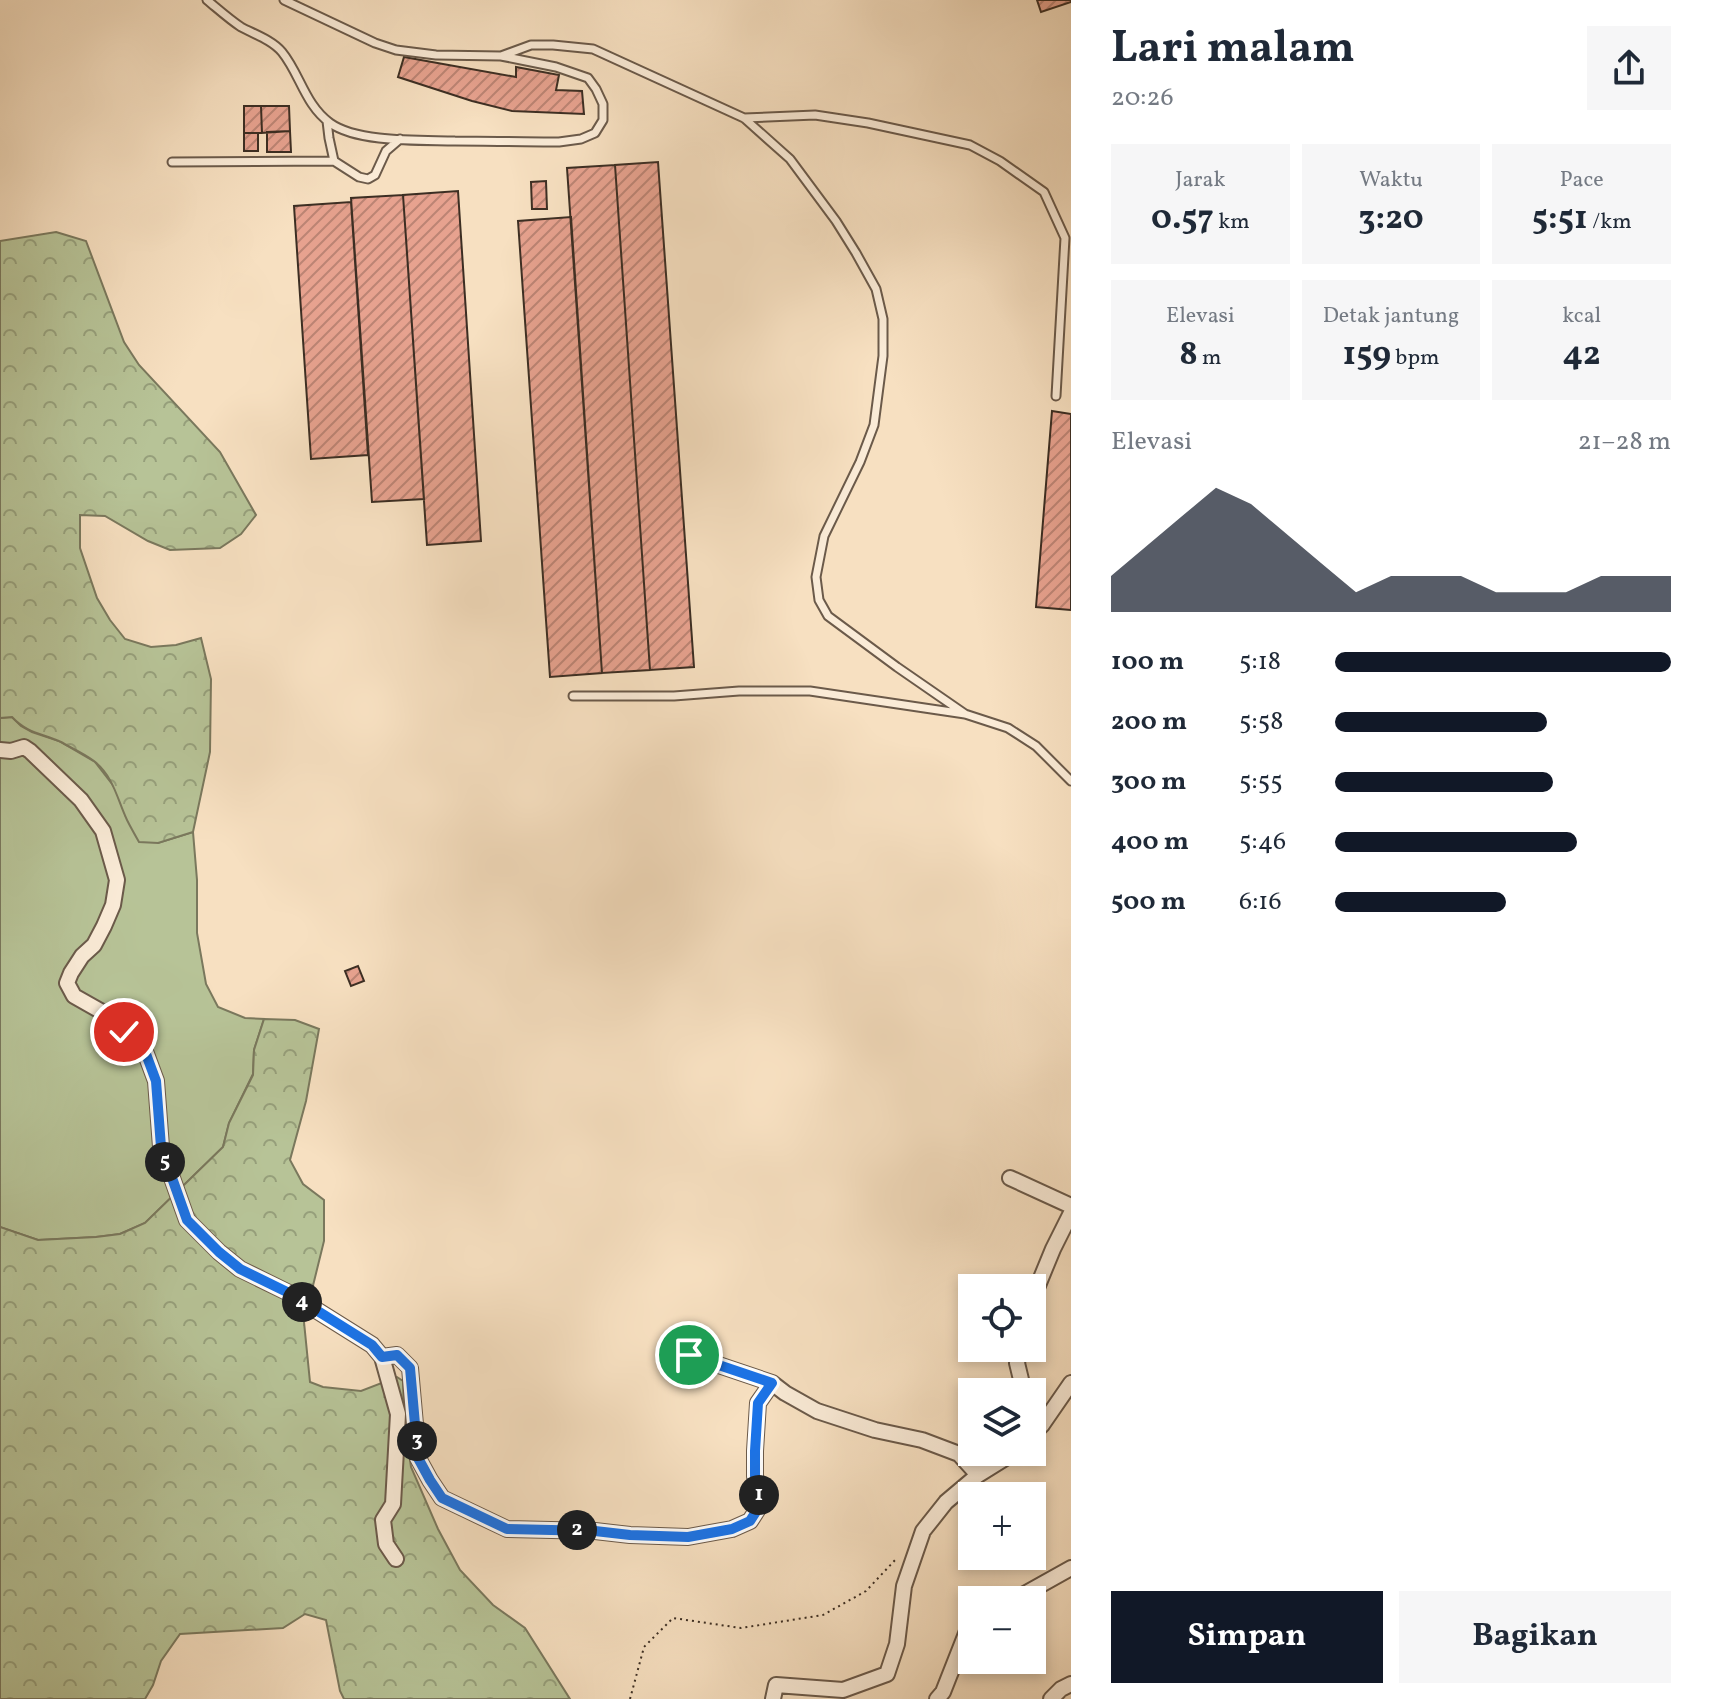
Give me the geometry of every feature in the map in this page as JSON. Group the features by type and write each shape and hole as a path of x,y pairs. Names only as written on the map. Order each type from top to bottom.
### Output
{"street":[{"path":"0,750 24,747 30,751 81,800 103,831 117,880 113,905 94,945 82,956 67,983 74,996 113,1018 146,1054 156,1081 161,1147 187,1220 240,1269 289,1293 372,1345 382,1357 398,1414 393,1504 383,1520 386,1544 396,1559"},
{"path":"1010,1178 1071,1206"},
{"path":"1041,1274 1071,1213"},
{"path":"382,1357 397,1355 410,1368 418,1458 442,1498 507,1529 688,1537 732,1529 750,1521 761,1504 755,1476 758,1403 772,1383"},
{"path":"689,1355 772,1383 817,1411 875,1430 922,1440 959,1454 978,1475"},
{"path":"1046,1418 1071,1383"},
{"path":"773,1699 776,1685 843,1690 887,1674 897,1644 904,1586 923,1531 946,1502 992,1466"},
{"path":"1039,1586 1071,1568"},
{"path":"937,1699 943,1692 958,1654"},
{"path":"1051,1699 1071,1684"}],"lane":[{"path":"207,0 238,25 281,51 317,110 327,121 343,130 400,139 559,142 581,139 595,133 603,120 603,104 588,78 556,67 501,56 436,55 396,50 284,0"},
{"path":"501,56 531,45 593,49 744,118 790,159 836,221 876,289 883,319 883,356 874,425 860,462 824,536 816,577 819,600 828,616 965,714"},
{"path":"744,118 815,115 970,145 1000,161 1044,192 1065,238 1056,396"},
{"path":"327,121 334,161"},
{"path":"172,162 334,161 359,177 368,179 375,175 386,151 400,139"},
{"path":"573,696 810,691 965,714 1008,728 1036,746 1071,781"}],"path":[{"path":"630,1699 644,1647 673,1618 741,1628 823,1615 866,1591 904,1551"}],"green space":[{"path":"56,232 86,241 124,342 139,365 220,452 256,515 241,534 220,548 170,550 105,516 80,515 80,548 97,598 125,639 151,647 176,645 201,638 211,679 210,752 193,832 158,843 139,842 111,781 94,761 61,742 30,730 12,717 0,718 0,241"},
{"path":"12,717 32,732 59,741 95,762 119,795 126,817 158,843 193,832 197,933 206,984 218,1007 245,1018 264,1019 254,1050 253,1074 229,1123 223,1147 145,1223 120,1234 38,1240 0,1227 0,718"},
{"path":"264,1019 295,1020 319,1029 306,1101 290,1160 303,1184 324,1200 324,1241 304,1322 310,1382 323,1387 361,1391 397,1377 403,1381 404,1418 411,1467 438,1529 460,1570 493,1605 525,1628 570,1699 344,1699 326,1620 305,1614 283,1628 180,1634 161,1661 145,1699 0,1699 0,1227 38,1240 120,1234 145,1223 223,1147 229,1123 253,1075 254,1050"}],"building":[{"path":"1037,0 1071,0 1071,2 1041,12"},
{"path":"404,57 516,77 516,67 559,75 556,90 582,91 584,114 512,111 472,101 398,77"},
{"path":"244,106 261,106 262,133 244,133"},
{"path":"261,106 289,106 290,131 262,133"},
{"path":"290,131 291,152 267,152 267,132"},
{"path":"244,133 258,133 258,151 244,151"},
{"path":"658,162 694,667 650,670 615,165"},
{"path":"615,165 650,670 602,673 567,168"},
{"path":"546,181 547,209 532,209 531,182"},
{"path":"458,191 481,541 427,545 403,195"},
{"path":"403,195 424,499 372,502 351,198"},
{"path":"351,202 368,455 311,459 294,206"},
{"path":"571,217 602,673 550,677 518,221"},
{"path":"1052,411 1071,414 1071,610 1036,607"},
{"path":"358,966 364,981 351,986 345,971"}],"route":[{"path":"124,1032 146,1054 156,1081 161,1147 187,1220 240,1269 289,1293 372,1345 382,1357 397,1355 410,1368 418,1458 442,1498 507,1529 688,1537 732,1529 750,1521 761,1504 755,1476 758,1403 772,1383 689,1355"}]}
